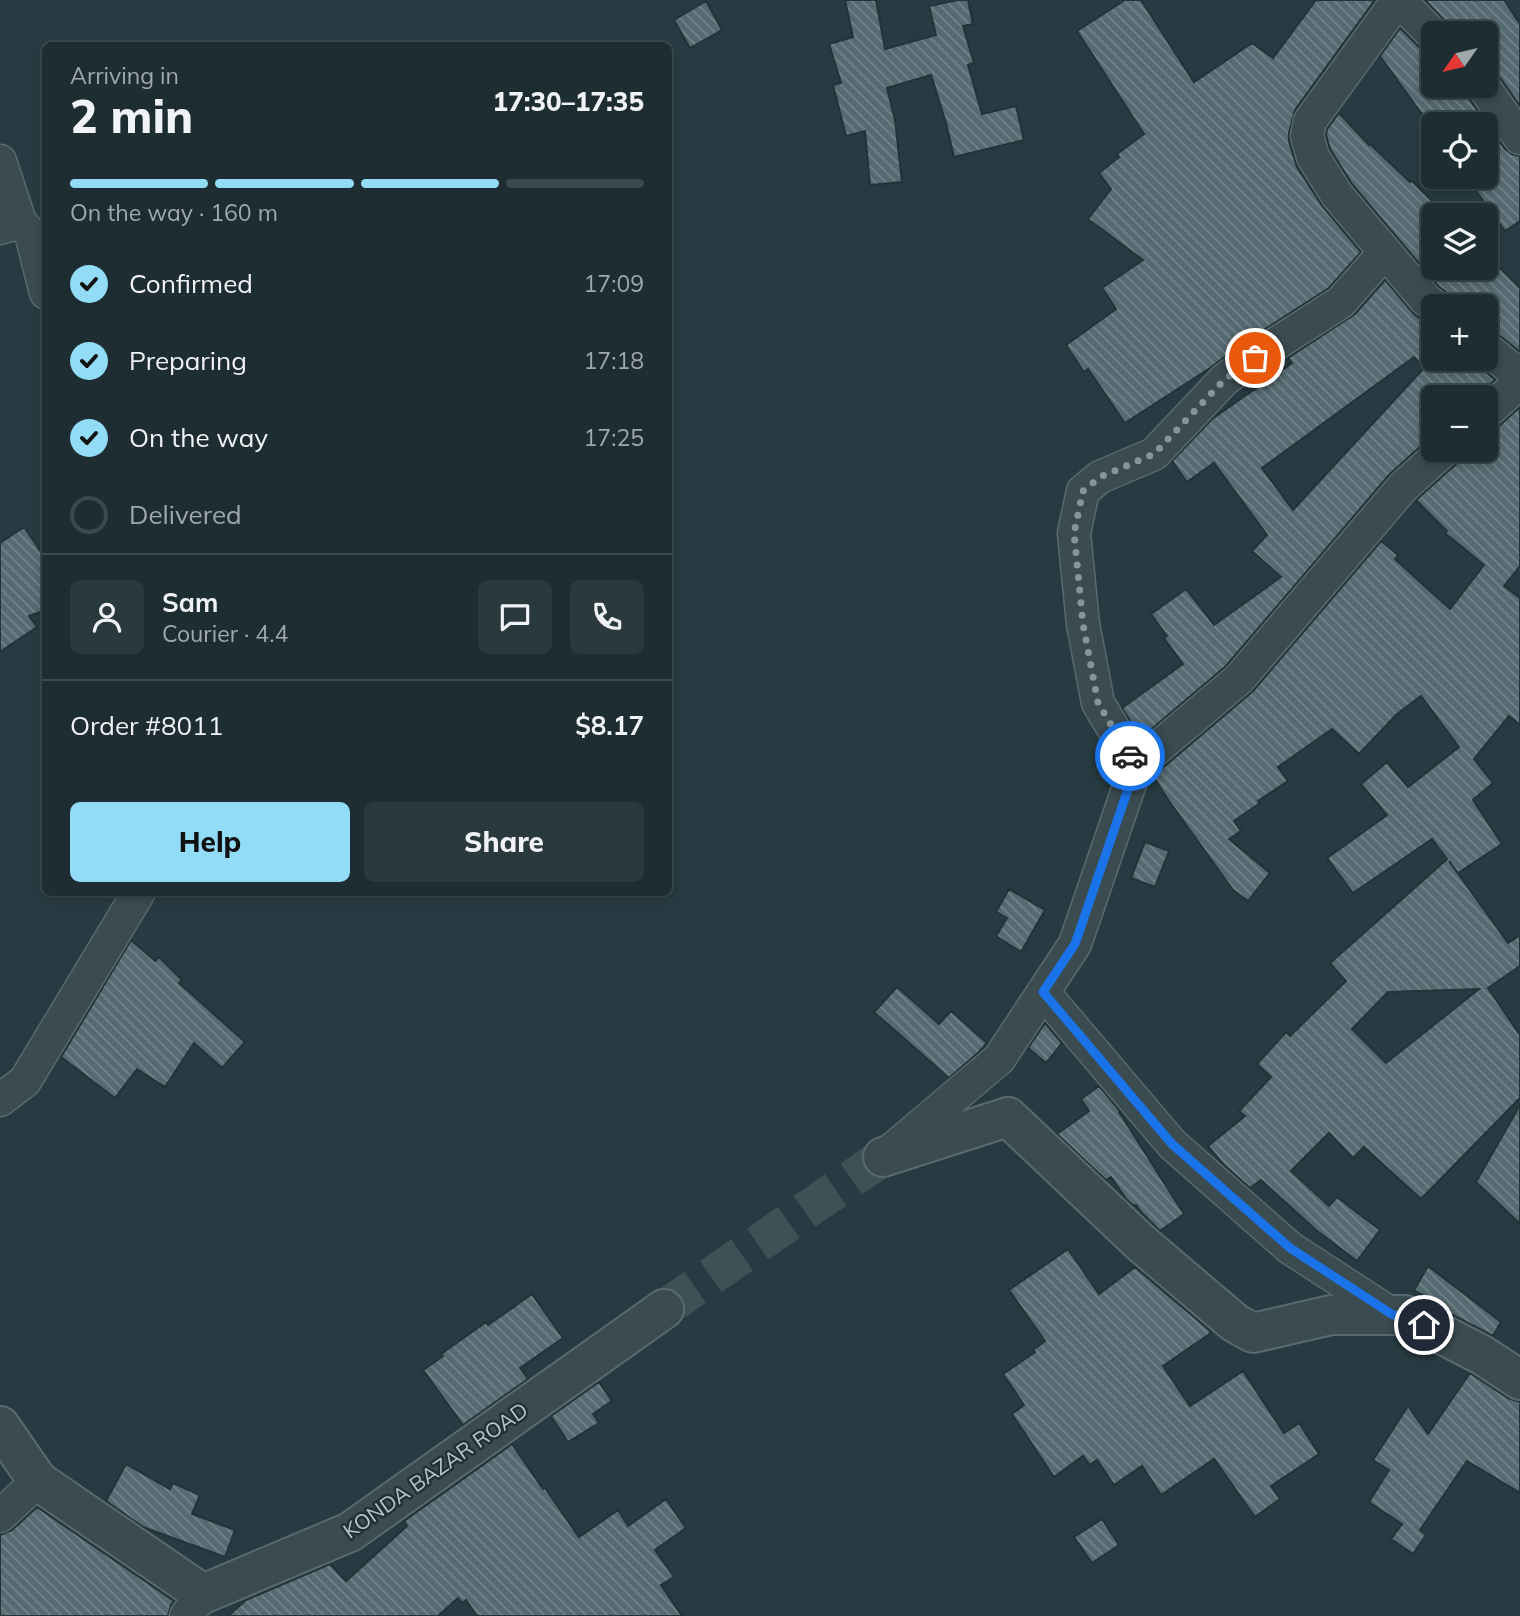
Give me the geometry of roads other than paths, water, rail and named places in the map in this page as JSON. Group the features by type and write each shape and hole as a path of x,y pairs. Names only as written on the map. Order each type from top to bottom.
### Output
{"street":[{"path":"1421,23 1399,0 1310,121 1307,136 1313,156 1337,195 1421,294"},
{"path":"1492,98 1520,138"},
{"path":"0,161 10,225 31,234 42,277"},
{"path":"1136,766 1098,703 1083,624 1074,533 1083,491 1100,477 1154,454 1224,380 1341,302 1385,252"},
{"path":"1498,358 1520,376"},
{"path":"1498,402 1520,382"},
{"path":"883,1157 999,1059 1075,944 1136,766 1239,680 1403,487 1431,462"},
{"path":"0,1100 25,1081 137,896"},
{"path":"1043,992 1172,1144 1290,1248 1393,1315"},
{"path":"883,1157 1008,1117 1141,1242 1235,1323 1253,1333 1331,1314 1405,1315 1482,1355 1520,1380"},
{"name":"KONDA BAZAR ROAD","path":"0,1426 38,1481 194,1605 351,1532 664,1309"},
{"path":"0,1516 38,1481"}],"tunnel":[{"path":"664,1309 883,1157"}]}
